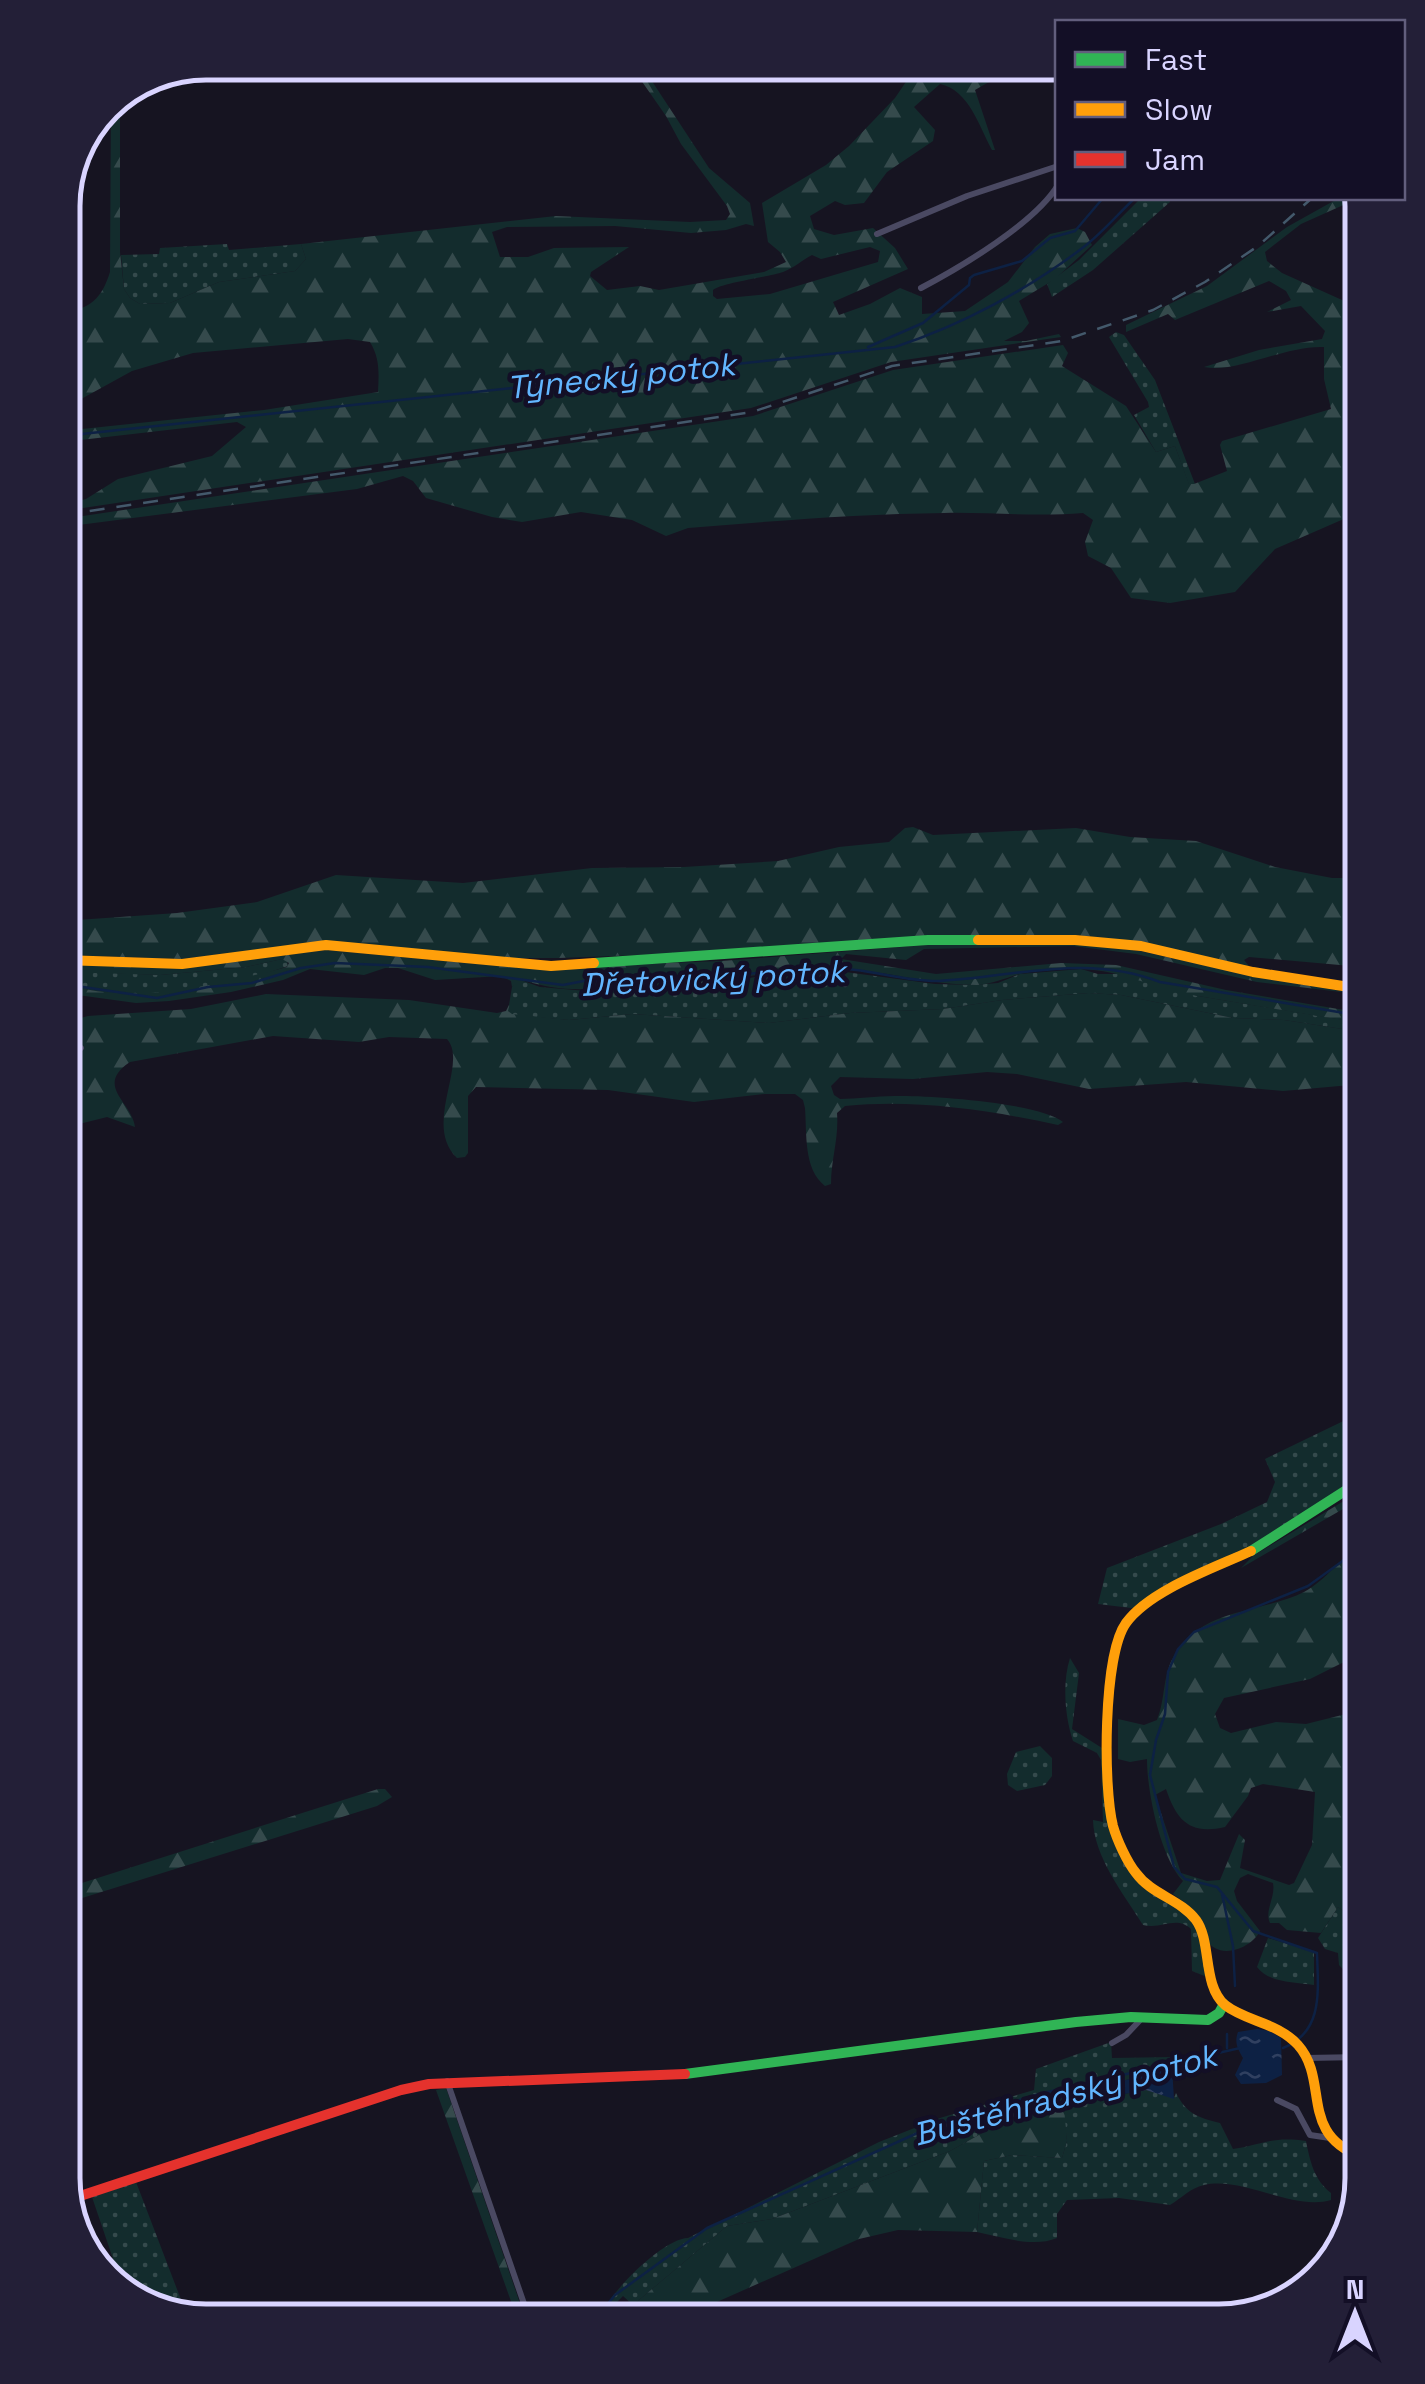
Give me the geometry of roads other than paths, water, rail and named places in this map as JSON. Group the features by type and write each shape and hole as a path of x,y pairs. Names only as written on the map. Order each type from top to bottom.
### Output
{"street":[{"path":"877,234 967,196 1055,167"},
{"path":"921,288 972,258 1043,207 1055,189"},
{"path":"80,961 182,964 326,945 551,966 928,940 1075,940 1141,946 1253,972 1345,986"},
{"path":"1345,1491 1263,1545 1159,1595 1124,1625 1116,1652 1107,1746 1113,1826 1134,1871 1150,1889 1185,1909 1198,1922 1212,1979 1224,2004 1281,2030 1306,2058 1330,2138 1345,2151"},
{"path":"81,2196 401,2090 447,2081 712,2073 1076,2022 1143,2017 1208,2020 1224,2004"},
{"path":"1112,2043 1143,2017"},
{"path":"1306,2058 1345,2057"},
{"path":"447,2081 524,2304"},
{"path":"1276,2100 1296,2109 1310,2135 1330,2138"}],"water":[{"path":"1257,2029 1281,2038 1282,2075 1266,2083 1241,2084 1235,2075 1243,2058 1237,2046 1238,2032"},
{"path":"1172,2068 1174,2099 1146,2090 1097,2099 1094,2095 1103,2086"}],"waterway":[{"path":"868,347 923,323 969,285 974,275 1022,261 1050,238 1075,231 1101,200"},
{"name":"Týnecký potok","path":"80,434 895,347 970,317 1041,277 1092,241 1133,200"},
{"name":"Dřetovický potok","path":"80,987 157,998 252,983 301,968 335,963 428,967 563,985 589,980 616,984 670,982 832,968 939,981 1078,968 1132,973 1160,982 1345,1013"},
{"name":"Buštěhradský potok","path":"1283,2048 1306,2032 1312,2021 1317,1995 1317,1953 1253,1931 1217,1887 1185,1879 1174,1867 1150,1775 1165,1714 1168,1672 1178,1649 1194,1632 1308,1586 1345,1559"},
{"path":"1222,1894 1233,1946 1235,1986"},
{"path":"1227,2034 1227,2048"},
{"name":"Buštěhradský potok","path":"608,2304 707,2228 933,2126 1039,2094 1240,2048"}],"railway":[{"path":"80,512 752,412 892,366 1062,341 1153,310 1205,282 1258,246 1310,200"}]}
